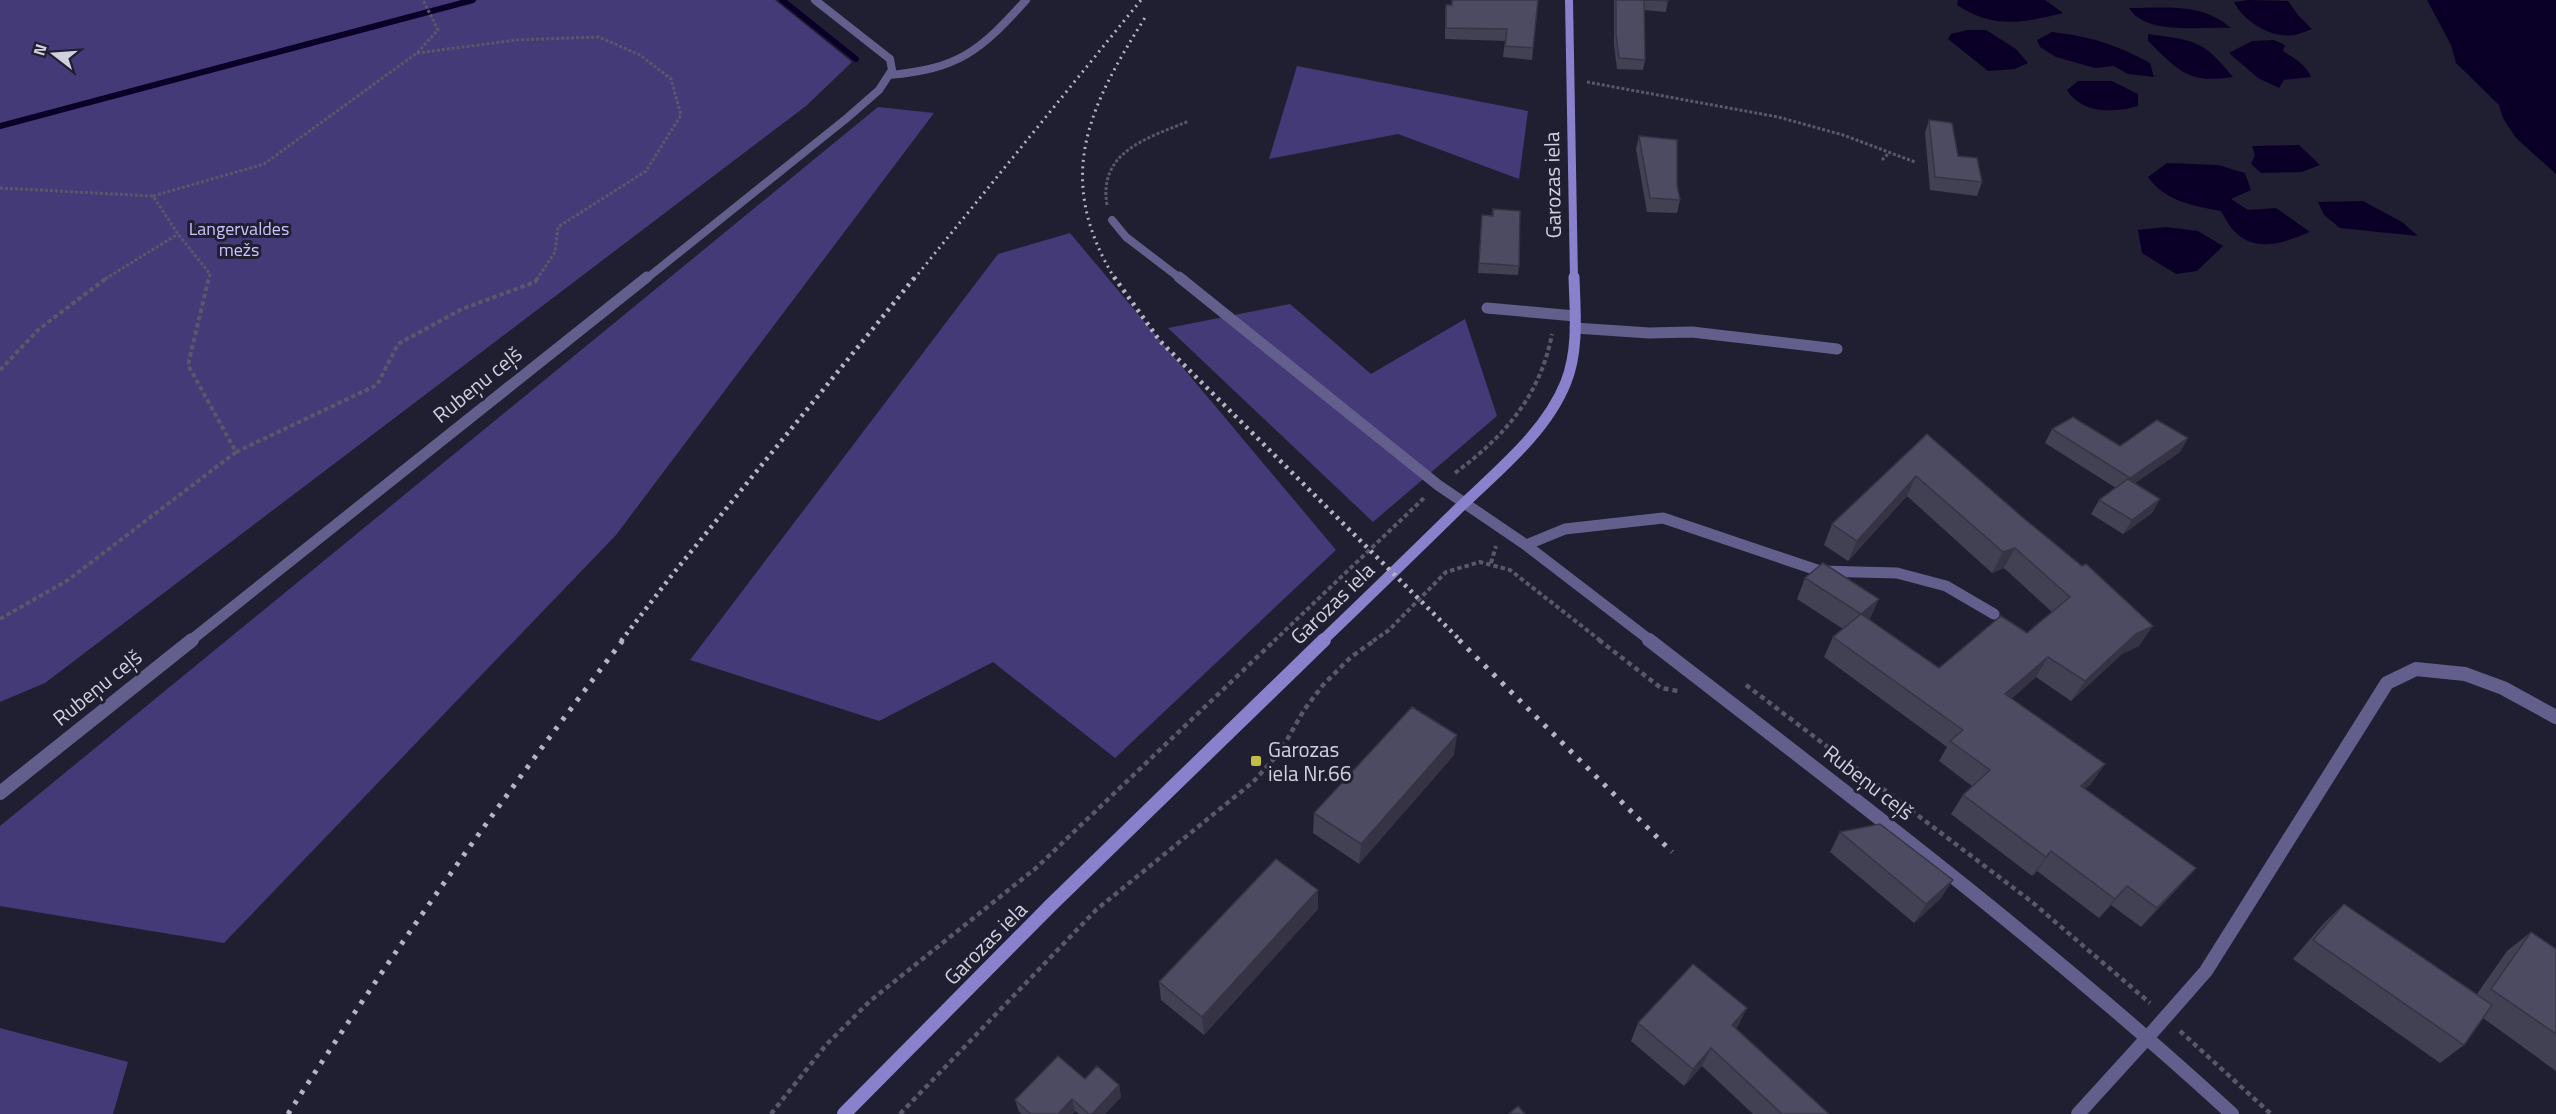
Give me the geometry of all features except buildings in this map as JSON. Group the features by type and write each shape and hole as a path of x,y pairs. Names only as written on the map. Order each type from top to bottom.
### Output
{"main road":[{"name":"Garozas iela","path":"844,1114 1051,905 1512,458 1557,402 1570,370 1575,322 1569,0"}],"street":[{"path":"815,0 890,59 892,70 889,75"},
{"path":"889,75 919,74 959,62 981,48 1026,0"},
{"name":"Rubeņu ceļš","path":"3,787 847,118 879,90 889,75"},
{"name":"Rubeņu ceļš","path":"1112,220 1126,237 1222,310 1438,485 1526,545 1937,862 2148,1037 2232,1114"},
{"path":"1487,308 1554,314 1575,322 1649,333 1692,332 1838,349"},
{"path":"1526,545 1565,529 1663,519 1820,571 1897,573 1946,586 1994,614"},
{"path":"2078,1114 2205,971 2387,683 2416,669 2465,674 2503,688 2556,717"}],"path":[{"path":"0,188 153,196 264,164 417,53 438,30 423,0"},
{"path":"0,619 68,580 236,452 377,385 398,344 462,309 535,282 555,252 558,227 646,171 681,115 672,80 640,55 599,38 516,40 417,53"},
{"path":"1569,80 1628,88 1778,117 1915,162"},
{"path":"1112,220 1104,198 1104,179 1112,163 1130,148 1189,121"},
{"path":"1882,160 1890,152"},
{"path":"153,196 178,234 210,274 188,364 236,452"},
{"path":"0,370 39,329 98,283 178,234"},
{"path":"771,1114 825,1045 870,1001 1036,868 1438,485 1493,443 1525,408 1546,367 1554,314"},
{"path":"900,1114 1096,910 1223,809 1253,782 1280,752 1304,710 1323,685 1351,657 1389,630 1446,572 1480,562 1491,563 1510,570 1661,688 1675,691 1687,689 1698,679"},
{"path":"1745,684 2031,902 2166,1017 2271,1114"}],"green space":[{"name":"Langervaldes mežs","path":"0,0 775,0 852,62 806,106 45,683 0,702"},
{"path":"1297,66 1528,111 1519,179 1398,134 1269,159"},
{"path":"878,107 934,113 616,535 224,943 0,906 0,826"},
{"path":"1070,233 1336,550 1115,758 993,662 879,721 690,660 998,254"},
{"path":"1290,304 1371,374 1465,319 1497,416 1373,522 1168,328"},
{"path":"0,1028 128,1062 113,1114 0,1114"}],"shaded area":[{"path":"1958,0 2045,0 2063,13 2021,21 1996,21 1970,13 1957,5"},
{"path":"2427,0 2556,0 2556,174 2516,138 2503,118 2499,105 2456,63 2451,45"},
{"path":"2288,1 2312,29 2285,36 2259,27 2244,16 2234,2"},
{"path":"2170,7 2196,10 2220,20 2231,28 2161,26 2137,17 2129,8"},
{"path":"1967,30 1986,30 2016,49 2028,63 2015,69 1988,71 1948,39 1951,34"},
{"path":"2052,32 2103,42 2126,51 2150,63 2154,77 2128,74 2114,66 2095,68 2056,57 2040,47 2037,40"},
{"path":"2148,34 2177,38 2197,44 2213,55 2233,77 2205,79 2185,73 2148,41"},
{"path":"2274,40 2285,45 2283,51 2303,65 2311,77 2284,80 2279,88 2258,78 2229,53 2252,41"},
{"path":"2078,81 2112,81 2138,94 2138,106 2118,110 2099,110 2081,104 2067,90"},
{"path":"2299,145 2320,165 2302,172 2261,173 2251,164 2255,155 2252,146"},
{"path":"2167,163 2218,165 2245,173 2251,190 2231,199 2248,210 2276,208 2310,232 2271,244 2261,244 2243,238 2232,229 2221,211 2180,201 2155,185 2148,177"},
{"path":"2363,201 2402,222 2418,236 2340,228 2324,215 2318,202"},
{"path":"2166,227 2198,231 2223,246 2197,271 2176,274 2142,253 2138,230"}],"waterway":[{"path":"0,126 473,0"},
{"path":"782,0 856,59"}],"railway":[{"path":"914,279 1141,0"},
{"path":"1115,279 1096,242 1086,208 1083,175 1086,143 1095,112 1108,81 1146,16"},
{"path":"621,641 915,277"},
{"path":"1114,277 1160,341 1461,641"},
{"path":"288,1114 368,993 451,874 623,640"},
{"path":"1459,640 1672,852"}],"place":[{"name":"Garozas iela Nr.66","path":"1256,761"}]}
